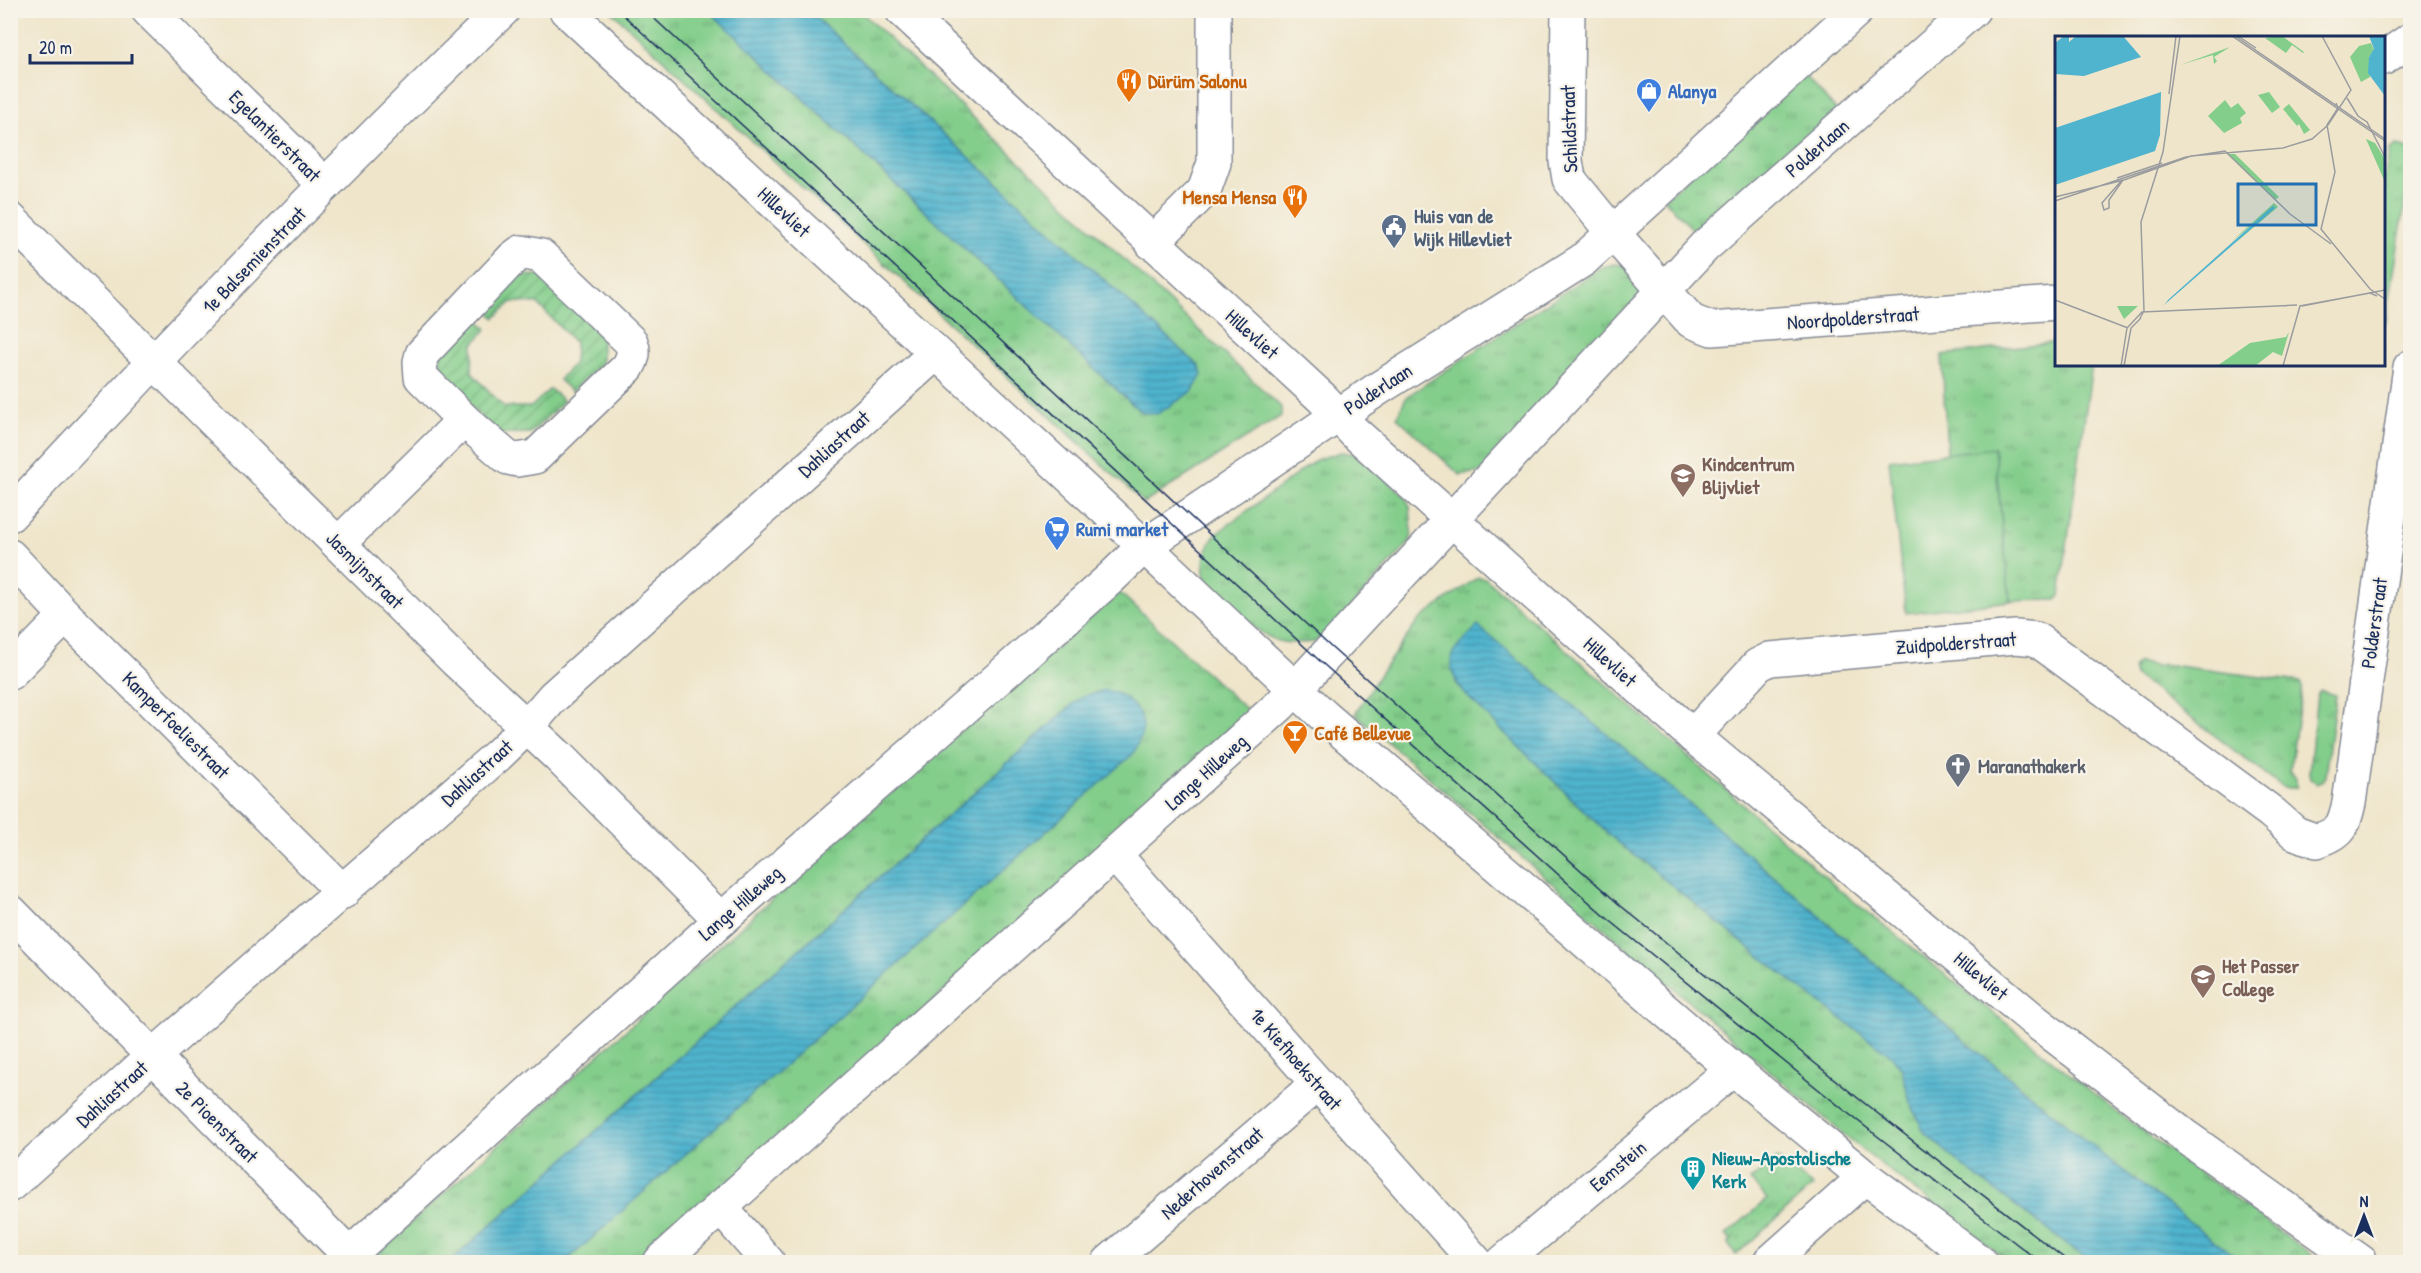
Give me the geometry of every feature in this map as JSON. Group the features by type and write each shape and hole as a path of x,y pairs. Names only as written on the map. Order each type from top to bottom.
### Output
{"street":[{"name":"Egelantierstraat","path":"148,10 325,185"},
{"name":"1e Balsemienstraat","path":"10,515 154,360 185,332 325,185 503,10"},
{"name":"Hillevliet","path":"566,10 1107,511 1295,690 1733,1069 1865,1177 1980,1263"},
{"name":"Hillevliet","path":"902,10 1354,432 1693,736 2034,1021 2186,1137 2361,1263"},
{"path":"1152,243 1204,190 1214,163 1214,10"},
{"name":"Schildstraat","path":"1568,10 1566,161 1569,179 1613,233"},
{"name":"Polderlaan","path":"1143,547 1338,415 1583,260 1857,10"},
{"name":"Polderlaan","path":"1295,690 1704,247 1973,10"},
{"path":"2385,57 2410,40"},
{"name":"Jasmijnstraat","path":"10,219 456,661 559,757 721,920"},
{"path":"1613,233 1665,291"},
{"path":"521,252 541,256 631,342 634,350 628,368 535,457 517,460 508,458 464,420 421,377 422,354 521,252"},
{"name":"Noordpolderstraat","path":"1665,291 1691,321 1712,329 2055,303"},
{"name":"Dahliastraat","path":"10,1185 526,728 553,697 936,353"},
{"name":"Polderstraat","path":"2295,833 2317,841 2335,834 2344,824 2349,803 2410,367"},
{"path":"339,543 464,420"},
{"name":"Lange Hilleweg","path":"345,1259 721,920 985,690 1143,547"},
{"name":"Kamperfoeliestraat","path":"10,556 66,616 343,892"},
{"path":"10,673 66,616"},
{"name":"Zuidpolderstraat","path":"1693,736 1758,665 1770,659 2016,637 2036,639 2262,805 2295,833"},
{"name":"Lange Hilleweg","path":"660,1263 1115,855 1295,690"},
{"name":"1e Kiefhoekstraat","path":"1115,855 1476,1263"},
{"name":"2e Pioenstraat","path":"10,911 345,1259"},
{"name":"Eemstein","path":"1503,1263 1733,1069"},
{"name":"Nederhovenstraat","path":"1109,1263 1317,1084"},
{"path":"1770,1263 1865,1177"},
{"path":"720,1207 768,1263"}],"green space":[{"path":"611,11 709,11 1141,412 1202,375 1199,366 808,11 860,11 1281,407 1281,416 1144,503"},
{"path":"1804,75 1840,114 1701,238 1664,199"},
{"path":"2397,146 2410,149 2410,172 2385,322 2385,174 2390,151"},
{"path":"1614,264 1629,266 1645,294 1481,472 1460,475 1397,417 1406,397 1600,268"},
{"path":"539,275 602,336 602,363 572,392 559,380 574,363 575,343 537,303 512,302 495,318 483,306 513,276"},
{"path":"474,315 487,329 473,344 472,373 504,407 531,407 550,389 564,401 531,433 498,434 441,377 440,350"},
{"path":"2055,342 2055,366 2092,366 2060,596 2056,600 2010,601 1994,449 1947,454 1942,355"},
{"path":"1994,448 2010,601 1906,613 1889,460"},
{"path":"1341,452 1359,455 1405,496 1410,507 1412,532 1410,542 1331,629 1315,642 1278,641 1247,622 1215,591 1204,573 1206,552 1216,534 1316,460"},
{"path":"1478,577 1485,578 1841,891 2117,1112 2321,1262 2242,1262 2113,1163 1960,1037 1658,777 1455,681 1465,694 1608,834 1796,985 1893,1057 1902,1069 1910,1102 1925,1133 1964,1167 2091,1262 2010,1262 1857,1146 1355,714 1380,674 1419,620"},
{"path":"1119,592 1249,712 729,1188 644,1262 565,1262 828,1025 1120,695 1105,690 1081,697 450,1262 368,1262 864,816"},
{"path":"2138,663 2159,666 2162,664 2300,682 2302,687 2290,770 2296,779 2296,788 2284,788 2135,676 2133,668"},
{"path":"2321,691 2336,695 2325,776 2323,781 2317,784 2310,779 2309,773 2317,694"},
{"path":"1777,1158 1813,1186 1736,1255 1728,1244 1731,1241 1726,1235 1767,1199 1750,1180"}],"water":[{"path":"709,11 808,11 1199,366 1202,375 1192,392 1157,414 1141,412"},
{"path":"1478,626 1658,777 1960,1037 2113,1163 2242,1262 2091,1262 1964,1167 1925,1133 1910,1102 1902,1069 1893,1057 1796,985 1608,834 1465,694 1453,673 1452,657 1455,650"},
{"path":"1105,690 1124,697 1141,719 1142,732 1133,754 565,1262 450,1262 1081,697"}],"tram line":[{"path":"618,10 1321,662 1608,919 1849,1114 2040,1262"},
{"path":"645,10 1333,649 1621,906 1859,1099 2069,1262"}],"place":[{"name":"Dürüm Salonu","path":"1129,104"},
{"name":"Alanya","path":"1649,114"},
{"name":"Mensa Mensa","path":"1295,220"},
{"name":"Huis van de Wijk Hillevliet","path":"1394,250"},
{"name":"Kindcentrum Blijvliet","path":"1683,499"},
{"name":"Rumi market","path":"1057,552"},
{"name":"Café Bellevue","path":"1295,756"},
{"name":"Maranathakerk","path":"1958,789"},
{"name":"Het Passer College","path":"2203,1000"},
{"name":"Nieuw-Apostolische Kerk","path":"1693,1192"}]}
